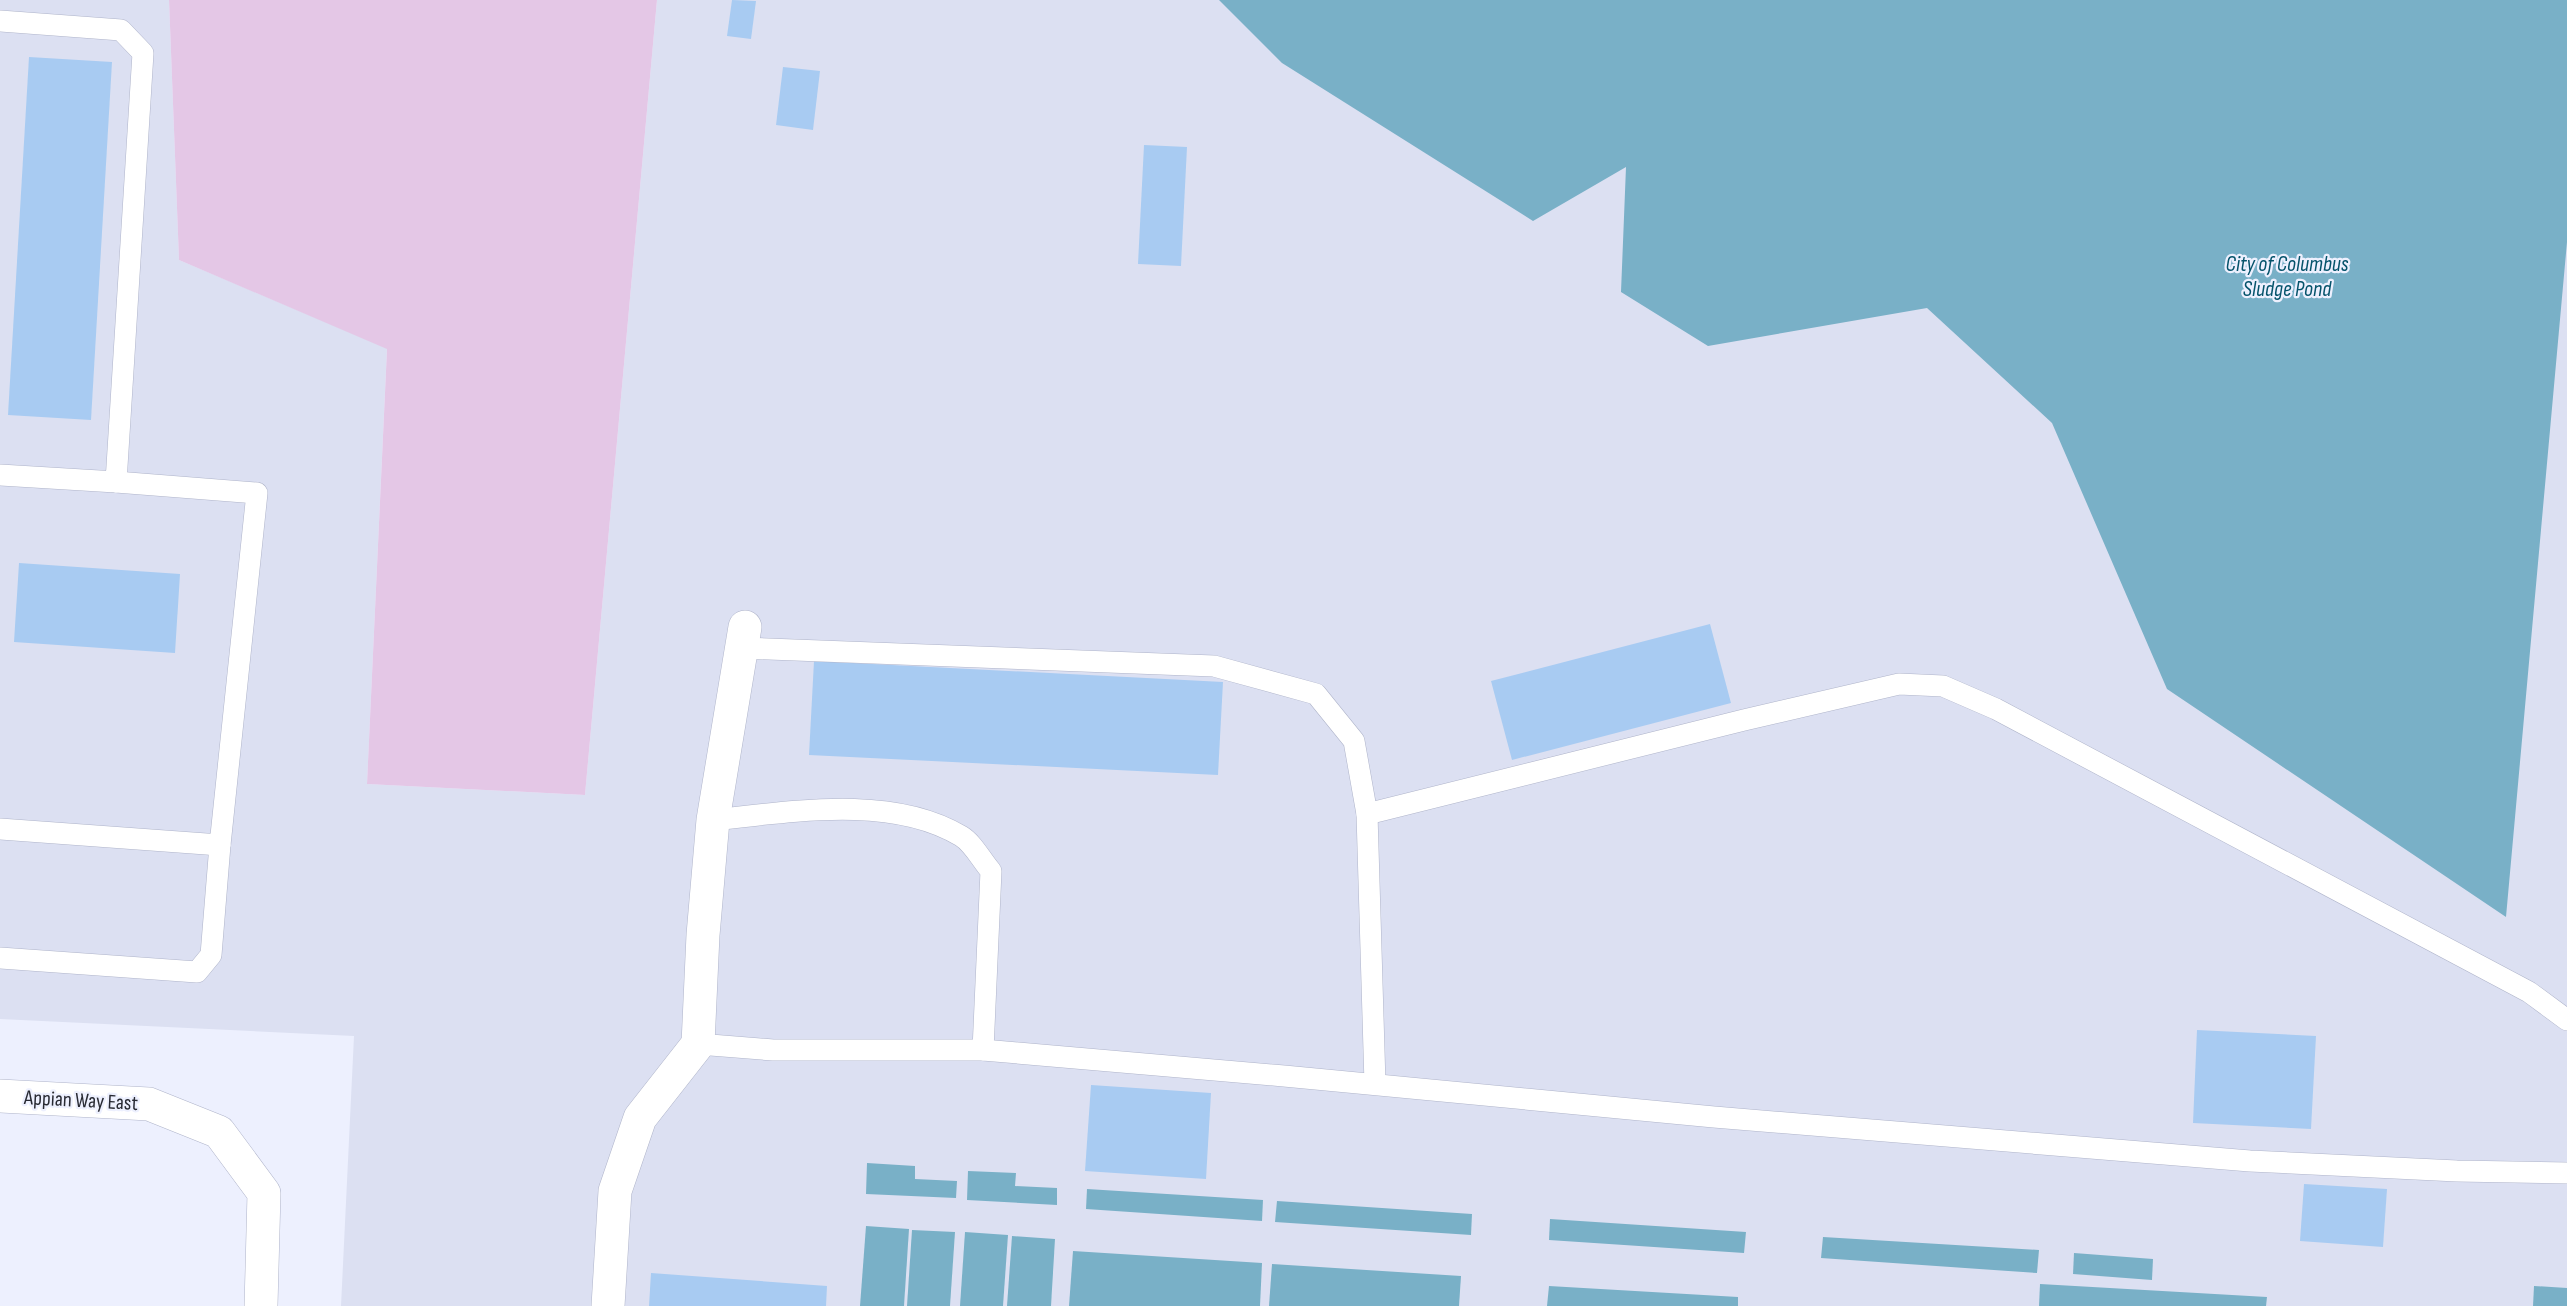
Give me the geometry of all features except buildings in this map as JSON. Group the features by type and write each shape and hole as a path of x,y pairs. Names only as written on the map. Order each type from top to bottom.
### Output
{"street":[{"path":"608,1306 615,1191 632,1139 640,1118 698,1044 703,935 712,820 743,638"},
{"name":"Appian Way East","path":"0,1096 149,1104 219,1132 264,1193 261,1306"}],"lane":[{"path":"0,21 121,30 143,53 116,482"},
{"path":"0,475 257,493 219,845 211,955 197,972 0,957"},
{"path":"743,638 1214,666 1316,694 1354,741 1367,814 1375,1084"},
{"path":"1367,814 1744,720 1899,684 1943,687 1996,709 2529,992 2567,1020"},
{"path":"712,820 827,808 916,816 963,837 990,871 983,1050"},
{"path":"0,829 219,845"},
{"path":"698,1044 773,1050 983,1050 1375,1084 1726,1118 2250,1161 2457,1171 2567,1173"}],"shaded area":[{"path":"0,0 169,0 179,260 387,348 367,784 585,795 657,0 2567,0 2567,1306 341,1306 354,1036 0,1019"},
{"path":"169,0 657,0 585,795 367,784 387,349 179,260"}],"water":[{"name":"City of Columbus Sludge Pond","path":"1219,0 2567,0 2567,242 2506,917 2167,689 2052,423 1927,308 1708,346 1621,292 1626,167 1533,221 1282,63"},
{"path":"867,1163 915,1166 915,1179 957,1181 956,1198 866,1194"},
{"path":"968,1171 1016,1173 1015,1186 1057,1188 1057,1205 967,1200"},
{"path":"1087,1189 1263,1200 1262,1221 1086,1209"},
{"path":"1277,1201 1472,1214 1471,1235 1275,1222"},
{"path":"1550,1219 1746,1232 1744,1253 1549,1240"},
{"path":"866,1226 909,1229 904,1306 860,1306"},
{"path":"912,1230 955,1232 950,1306 907,1306"},
{"path":"965,1232 1008,1235 1003,1306 960,1306"},
{"path":"1012,1236 1055,1239 1051,1306 1007,1306"},
{"path":"1823,1237 2039,1250 2037,1273 1821,1258"},
{"path":"1073,1251 1262,1263 1260,1306 1069,1306"},
{"path":"2074,1253 2153,1259 2152,1280 2073,1274"},
{"path":"1272,1264 1461,1276 1459,1306 1269,1306"},
{"path":"2040,1284 2267,1297 2266,1306 2039,1306"},
{"path":"1549,1286 1738,1297 1738,1306 1547,1306"},
{"path":"2534,1286 2567,1288 2567,1306 2533,1306"}]}
